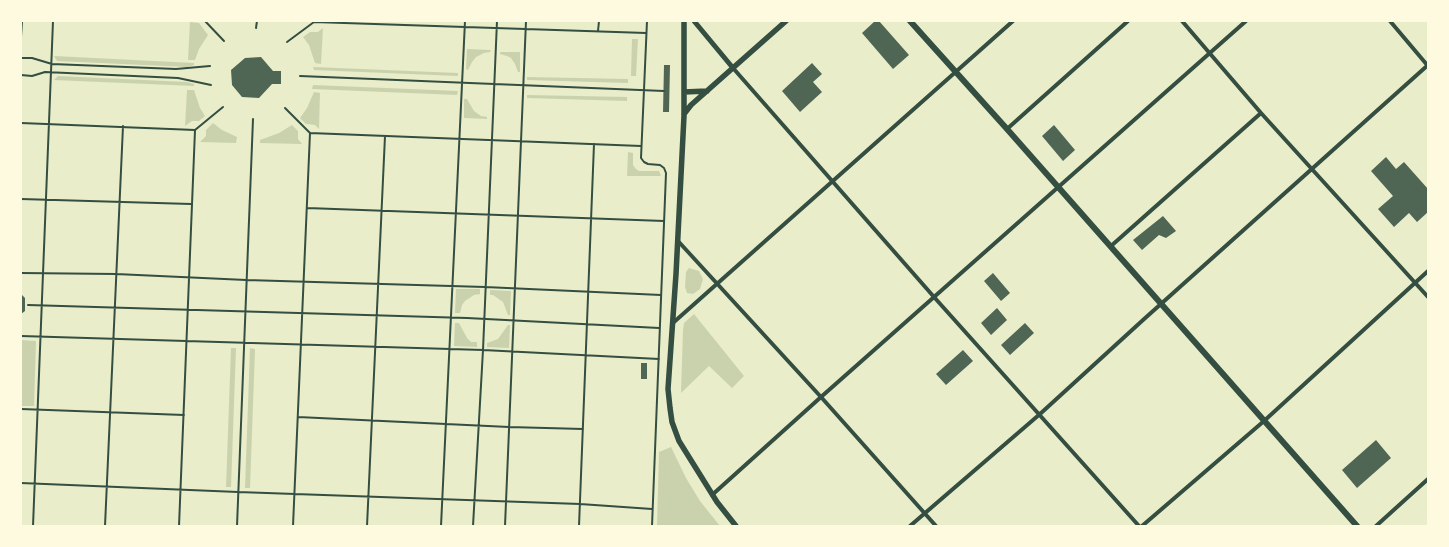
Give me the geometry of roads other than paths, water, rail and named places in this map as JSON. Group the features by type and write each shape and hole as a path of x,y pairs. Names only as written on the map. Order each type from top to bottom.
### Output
{"main road":[{"path":"684,21 684,114 674,322 668,389 672,422 679,441 712,495 736,526"},
{"path":"684,114 691,104 786,21"},
{"path":"910,21 1357,526"},
{"path":"684,92 707,91"}],"street":[{"path":"694,21 934,297 1141,526 1264,421 1428,271"},
{"path":"674,322 1013,21"},
{"path":"1007,129 1128,21"},
{"path":"1182,21 1261,113 1428,297"},
{"path":"712,495 1246,21"},
{"path":"910,526 1040,414 1428,66 1390,21"},
{"path":"1111,246 1261,113"},
{"path":"678,241 936,526"},
{"path":"1376,526 1428,479"}],"lane":[{"path":"21,37 22,21"},
{"path":"33,526 53,21"},
{"path":"205,21 224,41"},
{"path":"256,28 257,21"},
{"path":"441,526 465,21"},
{"path":"473,526 483,350 497,21"},
{"path":"505,526 526,21"},
{"path":"598,21 598,31"},
{"path":"648,21 641,158 644,162 660,165 666,173 652,526"},
{"path":"287,42 314,22 646,33"},
{"path":"21,58 32,58 52,64 176,69 210,66"},
{"path":"21,75 32,76 51,72 178,78 211,85"},
{"path":"300,76 664,91"},
{"path":"21,123 195,130 223,107"},
{"path":"285,108 310,133 641,146"},
{"path":"237,526 253,119"},
{"path":"105,526 123,126"},
{"path":"180,526 195,130"},
{"path":"293,526 310,133"},
{"path":"367,526 385,136"},
{"path":"579,526 594,144"},
{"path":"21,200 192,204"},
{"path":"307,208 665,221"},
{"path":"21,273 116,274 661,295"},
{"path":"28,305 115,306 513,320 659,328"},
{"path":"21,336 483,350 659,359"},
{"path":"21,409 184,415"},
{"path":"298,417 509,428 583,429"},
{"path":"21,482 182,490 442,498 652,509"}]}
